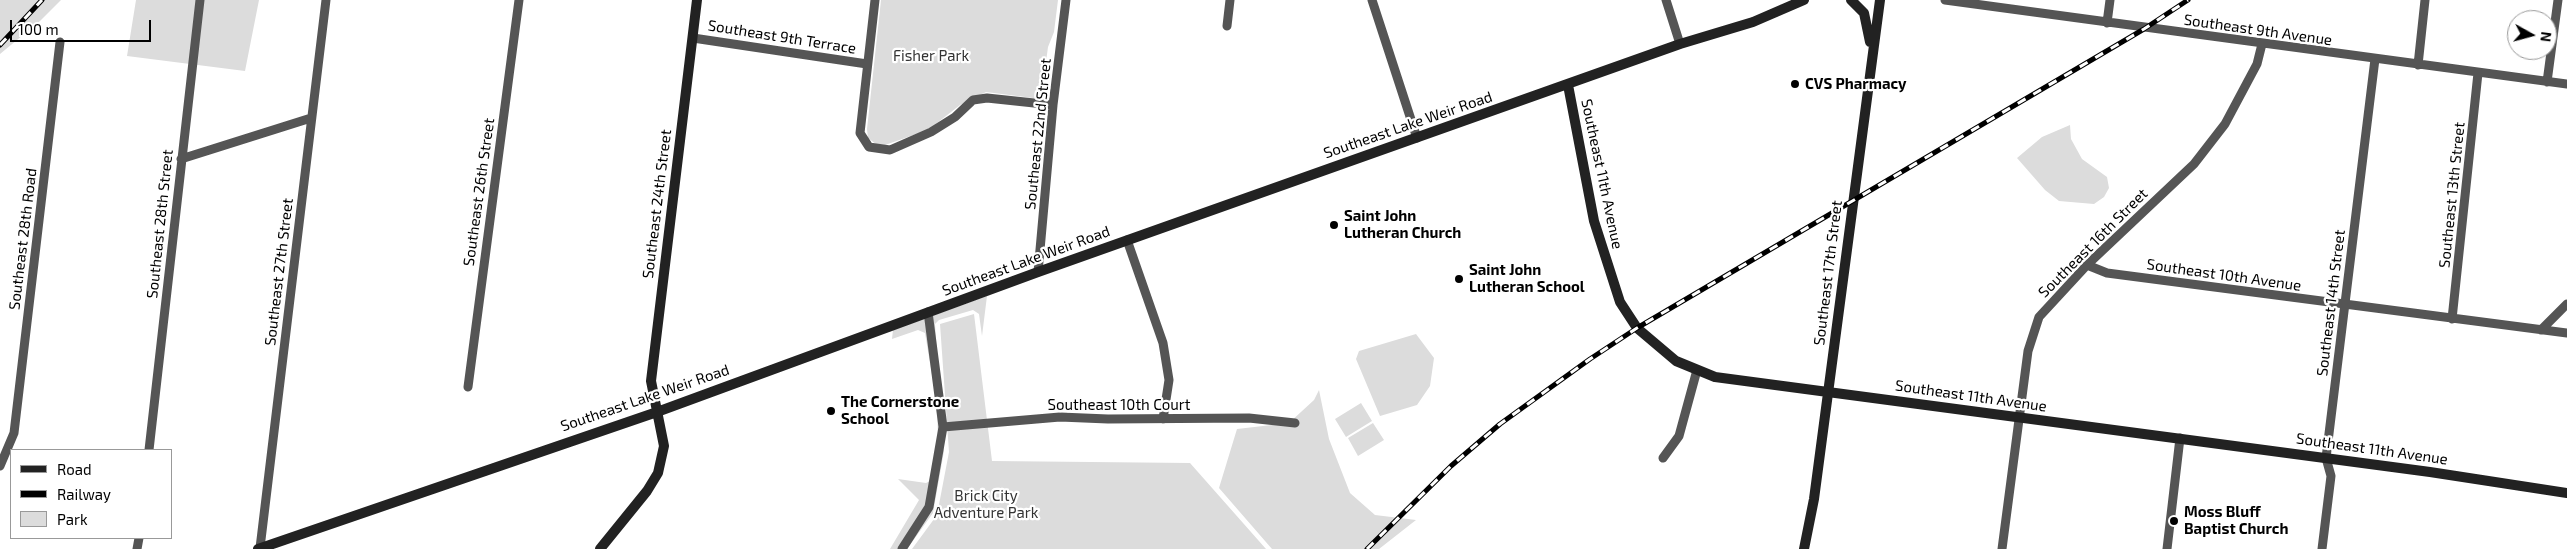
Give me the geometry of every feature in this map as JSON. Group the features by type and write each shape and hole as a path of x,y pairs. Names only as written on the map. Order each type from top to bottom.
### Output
{"main road":[{"name":"Southeast 24th Street","path":"600,549 647,491 658,473 664,446 651,381 697,0"},
{"name":"Southeast Lake Weir Road","path":"259,549 657,412 1127,240 1680,44 1753,22 1804,0"},
{"path":"1851,0 1864,13 1872,54"},
{"name":"Southeast 17th Street","path":"1804,549 1814,499 1880,0"},
{"name":"Southeast 11th Avenue","path":"1568,85 1594,221 1620,302 1638,328 1676,361 1715,378 2180,438 2567,493"}],"street":[{"name":"Southeast 28th Street","path":"149,449 200,0"},
{"name":"Southeast 27th Street","path":"259,549 326,0"},
{"name":"Southeast 26th Street","path":"468,387 519,0"},
{"path":"875,0 860,133 868,146 890,150 931,132 955,117 973,100 987,98 1053,105"},
{"name":"Southeast 22nd Street","path":"1038,272 1053,105 1066,0"},
{"path":"1226,26 1230,0"},
{"path":"1372,0 1417,138"},
{"path":"1666,0 1680,44"},
{"name":"Southeast 9th Avenue","path":"1945,0 2478,74 2567,84"},
{"path":"2107,23 2110,0"},
{"path":"2418,65 2425,0"},
{"path":"2547,82 2558,0"},
{"name":"Southeast 9th Terrace","path":"693,38 867,64"},
{"name":"Southeast 28th Road","path":"0,466 14,433 60,42"},
{"name":"Southeast 16th Street","path":"2002,549 2028,350 2039,317 2087,265 2194,164 2225,124 2257,64 2262,44"},
{"name":"Southeast 14th Street","path":"2322,549 2331,476 2326,458 2375,59"},
{"name":"Southeast 13th Street","path":"2452,319 2478,74"},
{"path":"181,159 311,118"},
{"path":"1127,240 1163,343 1169,380 1163,419"},
{"name":"Southeast 10th Avenue","path":"2087,265 2107,273 2567,333"},
{"path":"2541,330 2567,304"},
{"path":"902,549 929,507 942,427 928,312"},
{"path":"1663,458 1679,436 1697,370"},
{"name":"Southeast 10th Court","path":"942,427 1060,417 1249,418 1295,423"},
{"path":"2167,549 2180,438"}],"green space":[{"path":"0,0 61,0 40,21 0,54"},
{"path":"136,0 259,0 245,71 127,56"},
{"name":"Fisher Park","path":"881,0 1058,0 1054,32 1048,47 1041,99 986,92 960,105 928,130 885,145 876,144 868,138 867,129"},
{"path":"2070,125 2071,139 2082,159 2107,177 2109,188 2104,197 2094,204 2059,201 2045,190 2017,158 2042,137"},
{"path":"987,296 982,336 979,314 973,310 939,320 935,324 944,451 933,513 907,549 890,549 919,500 898,479 926,483 932,480 938,441 937,405 925,333 918,330 892,339 893,330"},
{"name":"Brick City Adventure Park","path":"974,314 992,461 1190,463 1266,549 912,549 937,515 949,452 940,324"},
{"path":"1416,334 1434,358 1430,386 1417,405 1380,416 1356,359 1359,351"},
{"path":"1319,390 1329,439 1350,493 1375,515 1416,520 1379,549 1272,549 1219,488 1237,429 1289,423 1314,400"},
{"path":"1361,403 1372,421 1346,437 1335,419"},
{"path":"1373,423 1384,440 1358,456 1348,438"}],"railway":[{"path":"0,45 42,0"},
{"path":"1367,549 1451,466 1500,424 1590,359 1637,328 2144,29 2188,0"}],"place":[{"name":"CVS Pharmacy","path":"1795,84"},
{"name":"Saint John Lutheran Church","path":"1334,225"},
{"name":"Saint John Lutheran School","path":"1459,279"},
{"name":"The Cornerstone School","path":"831,411"},
{"name":"Moss Bluff Baptist Church","path":"2174,521"}]}
